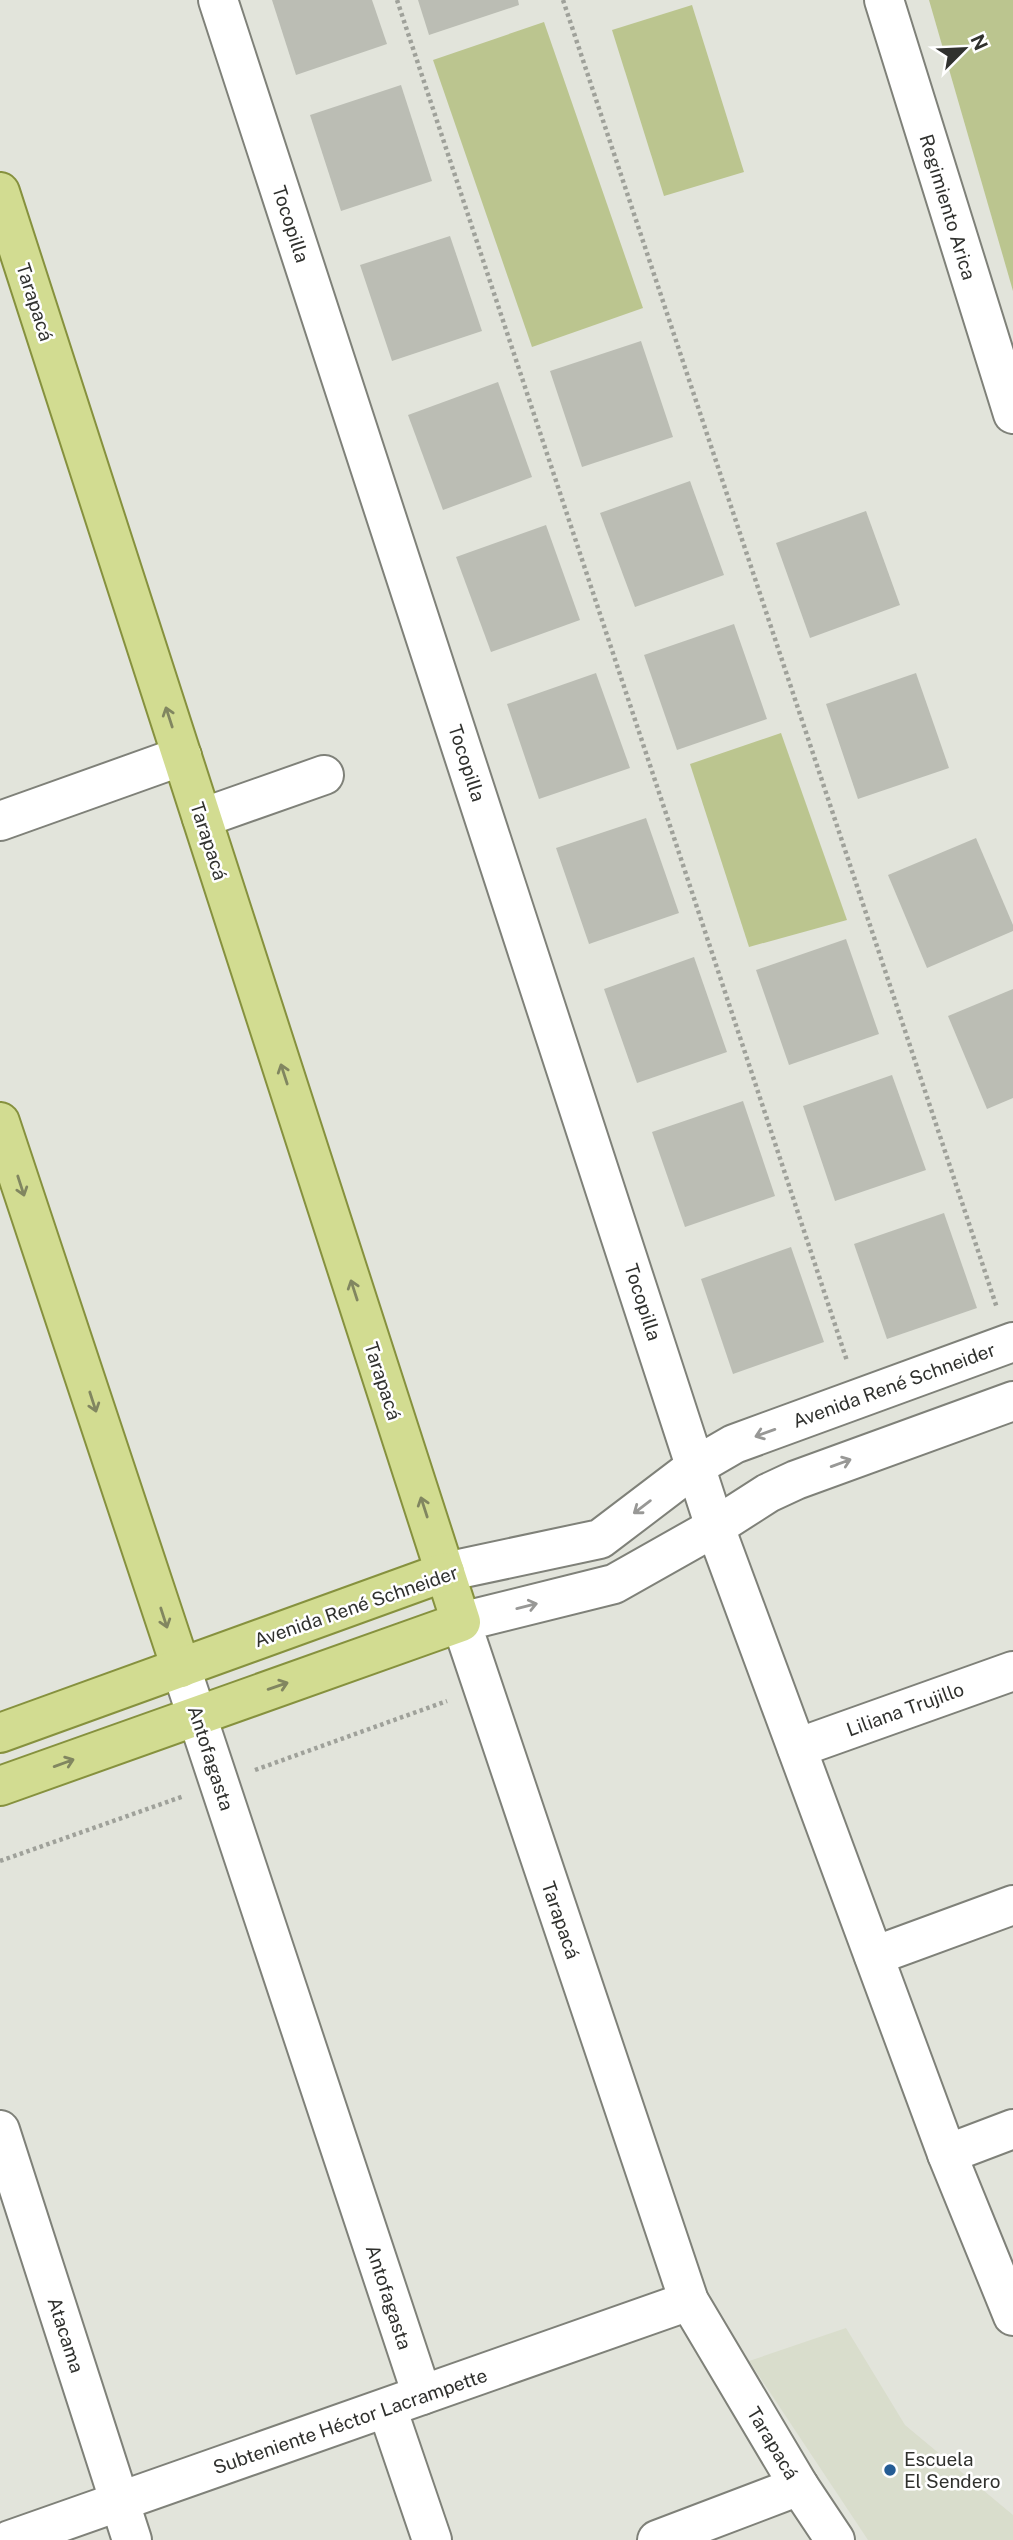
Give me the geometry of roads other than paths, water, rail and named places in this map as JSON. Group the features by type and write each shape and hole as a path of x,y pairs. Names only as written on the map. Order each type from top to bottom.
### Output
{"main road":[{"name":"Tarapacá","path":"0,192 461,1622"},
{"name":"Antofagasta","path":"0,1122 181,1668"},
{"name":"Avenida René Schneider","path":"0,1733 445,1572"},
{"path":"0,1786 461,1622"}],"street":[{"name":"Tocopilla","path":"218,0 715,1527 947,2154 1013,2316"},
{"name":"Regimiento Arica","path":"884,0 1013,414"},
{"path":"0,821 182,756"},
{"path":"202,818 324,775"},
{"name":"Avenida René Schneider","path":"445,1572 600,1539 696,1466 734,1444 1011,1343"},
{"path":"461,1622 614,1584 715,1527 768,1493 796,1480 1013,1401"},
{"name":"Tarapacá","path":"461,1622 689,2301 799,2486 835,2540"},
{"name":"Antofagasta","path":"181,1668 422,2395"},
{"name":"Liliana Trujillo","path":"797,1748 1013,1671"},
{"path":"874,1956 1013,1905"},
{"path":"947,2154 1013,2129"},
{"name":"Atacama","path":"0,2130 132,2540"},
{"name":"Subteniente Héctor Lacrampette","path":"10,2540 689,2301"},
{"path":"387,2408 432,2540"},
{"path":"657,2540 799,2486"}],"place":[{"name":"Escuela El Sendero","path":"890,2470"}]}
